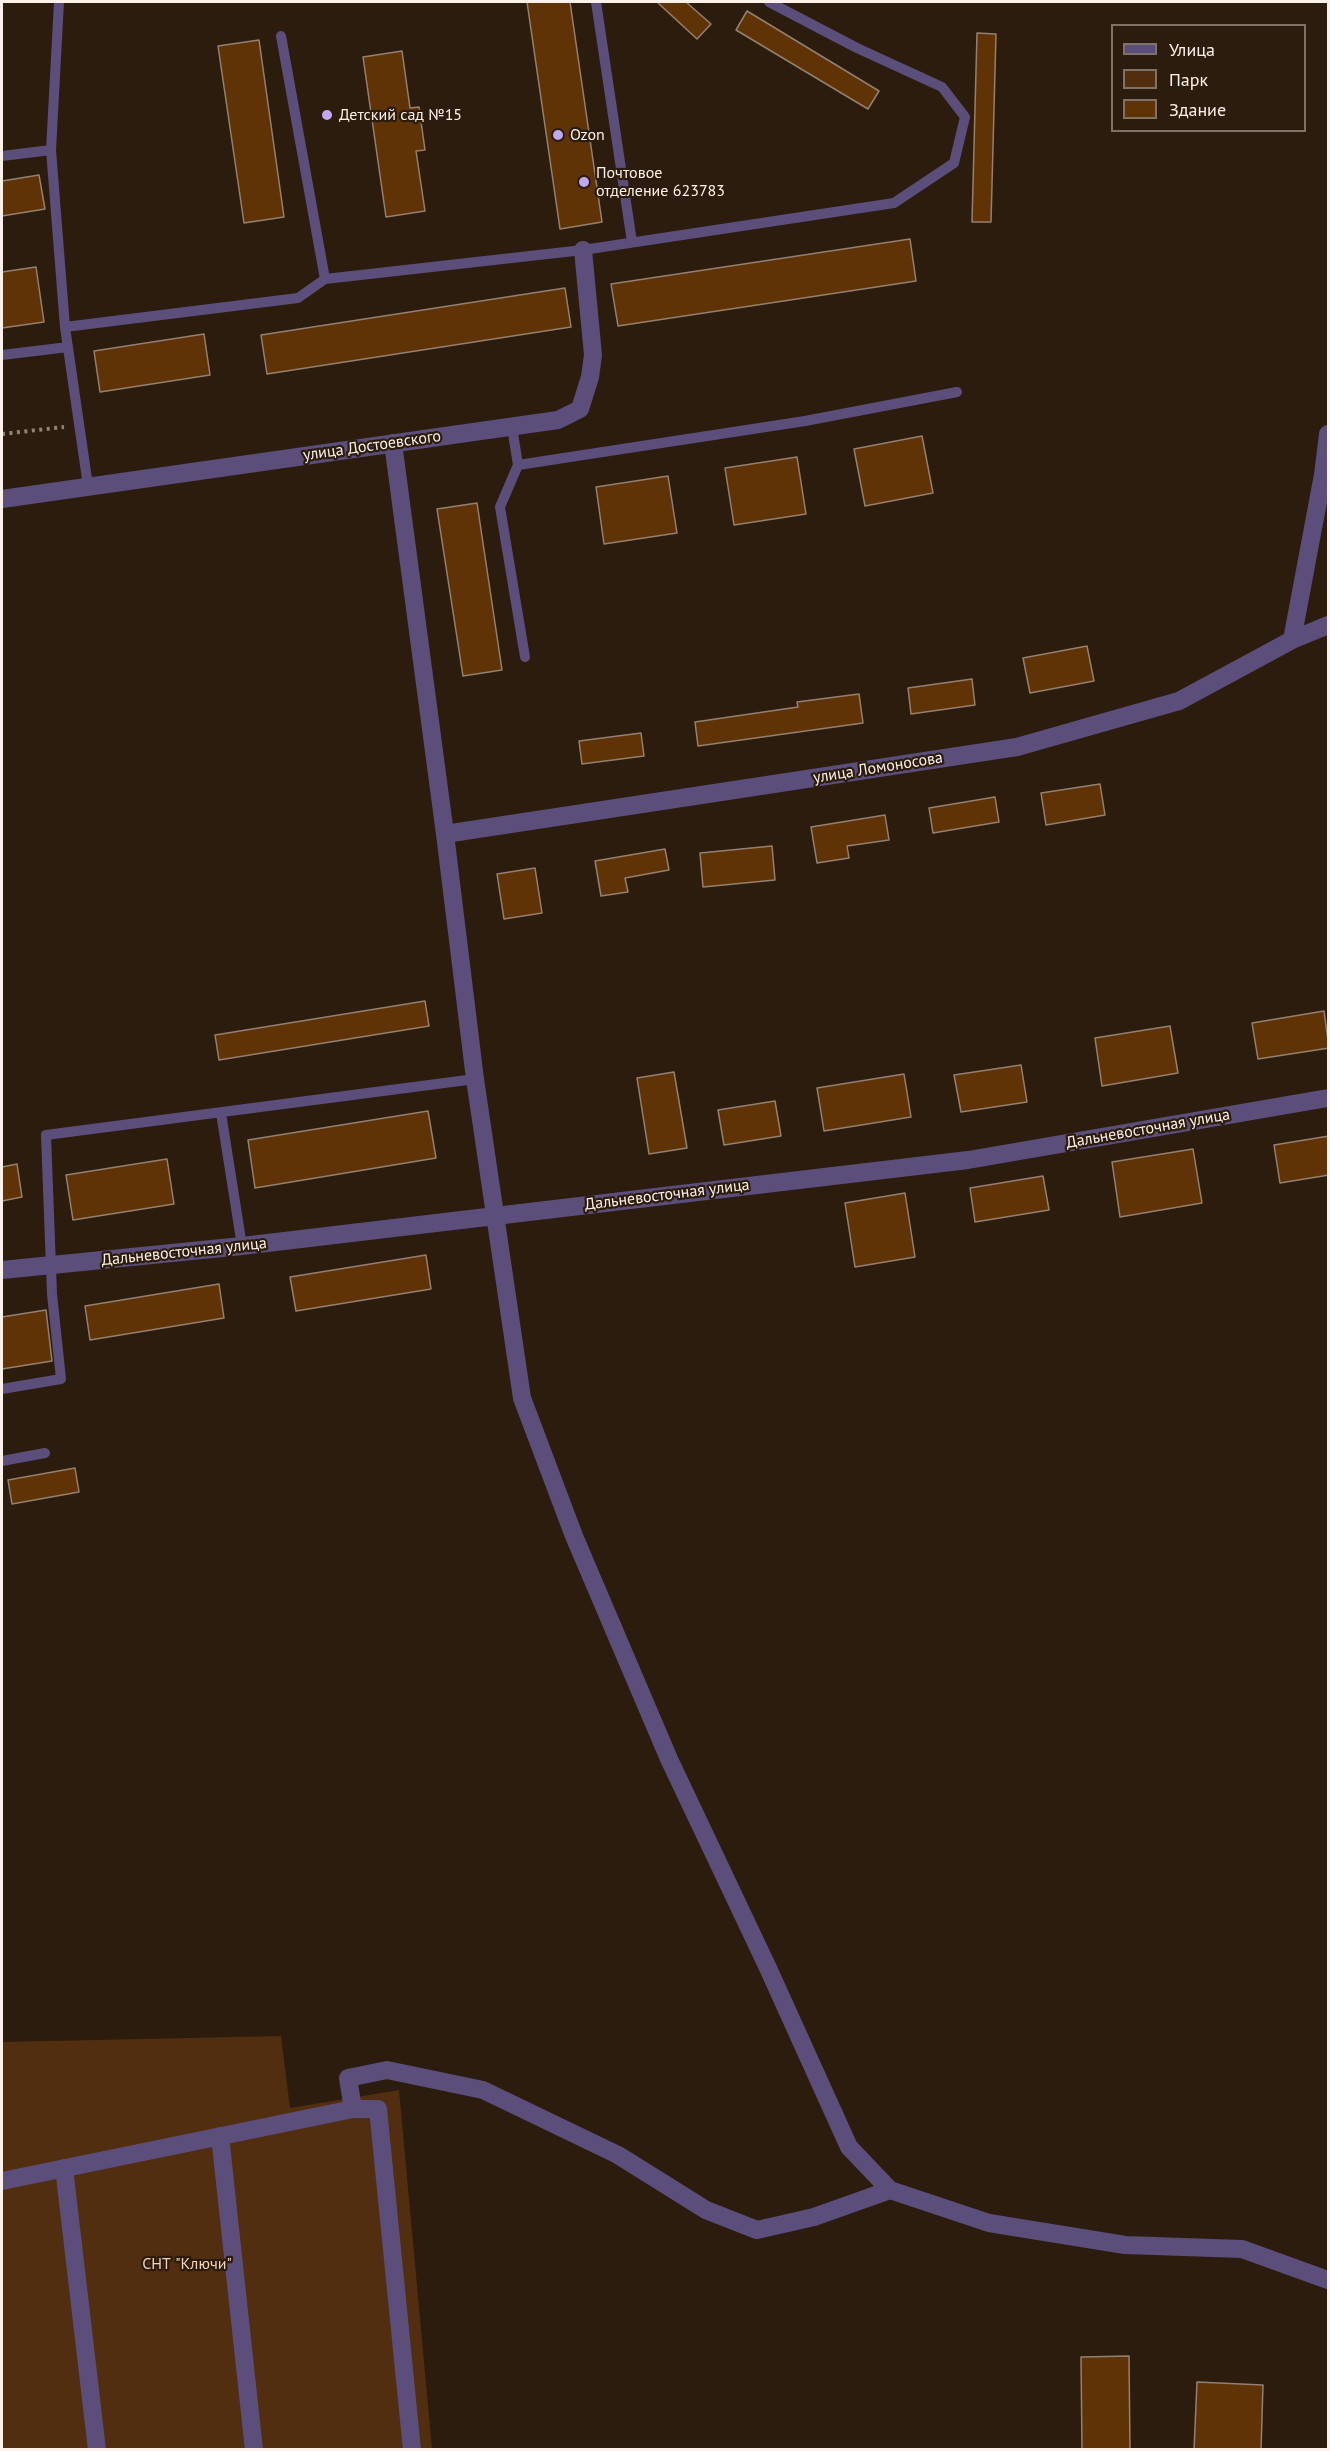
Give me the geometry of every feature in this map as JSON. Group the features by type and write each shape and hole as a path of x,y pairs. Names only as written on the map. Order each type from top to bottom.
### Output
{"street":[{"name":"улица Достоевского","path":"2,500 558,420 580,409 593,355 584,250"},
{"path":"1292,640 1329,434"},
{"path":"393,443 475,1079 522,1398 574,1536 669,1759 768,1968 849,2147 890,2190 989,2223 1125,2245 1242,2249 1329,2280"},
{"name":"улица Ломоносова","path":"445,834 1017,747 1179,701 1292,640 1329,625"},
{"name":"Дальневосточная улица","path":"2,1270 242,1246 495,1214 968,1160 1329,1098"},
{"path":"353,2109 348,2078 387,2070 483,2090 618,2155 706,2210 757,2230 814,2217 890,2190"},
{"path":"2,2181 353,2109 378,2109 412,2450"},
{"path":"220,2136 254,2450"},
{"path":"64,2168 97,2450"}],"lane":[{"path":"59,2 51,150 65,327 88,486"},
{"path":"596,2 632,242"},
{"path":"65,327 298,298 325,279 584,250 894,203 954,163 965,117 942,87 857,48 769,2"},
{"path":"281,36 325,279"},
{"path":"2,156 51,150"},
{"path":"2,355 68,347"},
{"path":"518,465 805,422 957,392"},
{"path":"512,427 518,465 500,507 525,657"},
{"path":"2,1389 61,1379 52,1294 46,1135 475,1079"},
{"path":"221,1113 242,1246"},
{"path":"2,1461 45,1453"}],"path":[{"path":"2,434 80,425"}],"green space":[{"name":"СНТ \"Ключи\"","path":"281,2036 290,2108 399,2090 432,2449 2,2449 2,2042"}],"building":[{"path":"527,2 570,2 602,222 560,229"},
{"path":"657,2 686,2 711,24 697,39"},
{"path":"747,11 879,91 868,109 736,30"},
{"path":"977,33 996,34 991,222 972,222"},
{"path":"259,40 284,217 244,223 218,46"},
{"path":"402,51 410,108 419,107 425,150 416,151 425,211 386,217 363,57"},
{"path":"39,175 45,209 2,216 2,181"},
{"path":"910,239 916,281 618,326 611,284"},
{"path":"36,267 44,322 2,328 2,272"},
{"path":"565,288 571,327 267,374 261,335"},
{"path":"204,334 210,375 100,392 94,351"},
{"path":"922,436 933,493 865,506 854,449"},
{"path":"797,457 806,514 734,525 725,468"},
{"path":"668,476 677,533 604,544 596,487"},
{"path":"477,503 502,670 463,676 437,509"},
{"path":"1087,646 1094,681 1030,693 1023,658"},
{"path":"972,679 975,705 911,714 908,688"},
{"path":"859,694 863,723 698,746 695,722 798,707 797,702"},
{"path":"641,733 644,756 582,764 579,741"},
{"path":"1100,784 1105,815 1046,825 1041,793"},
{"path":"995,797 999,822 933,833 929,808"},
{"path":"885,815 889,840 847,846 849,858 817,863 811,827"},
{"path":"772,846 775,880 703,887 700,853"},
{"path":"665,849 669,870 625,878 628,892 601,896 595,861"},
{"path":"535,868 542,913 504,919 497,874"},
{"path":"425,1001 429,1026 219,1060 215,1035"},
{"path":"1324,1011 1329,1048 1258,1059 1252,1023"},
{"path":"1170,1026 1178,1073 1102,1086 1095,1038"},
{"path":"1021,1065 1027,1102 961,1112 954,1075"},
{"path":"674,1072 687,1148 649,1154 637,1078"},
{"path":"904,1074 911,1117 824,1131 817,1088"},
{"path":"775,1101 781,1136 724,1145 718,1110"},
{"path":"428,1111 436,1158 255,1188 248,1140"},
{"path":"1329,1136 1329,1175 1280,1183 1274,1145"},
{"path":"1193,1149 1202,1203 1120,1217 1112,1162"},
{"path":"167,1159 174,1204 73,1220 66,1175"},
{"path":"17,1164 22,1197 2,1201 2,1167"},
{"path":"1043,1176 1049,1210 975,1222 970,1188"},
{"path":"905,1193 915,1257 855,1267 845,1203"},
{"path":"426,1255 431,1289 296,1311 290,1277"},
{"path":"219,1284 224,1318 90,1340 85,1306"},
{"path":"46,1310 52,1361 2,1369 2,1317"},
{"path":"75,1468 79,1492 12,1504 8,1480"},
{"path":"1129,2356 1130,2450 1082,2450 1081,2357"},
{"path":"1197,2382 1263,2385 1261,2450 1194,2450"}],"place":[{"name":"Детский сад №15","path":"327,115"},
{"name":"Ozon","path":"558,135"},
{"name":"Почтовое отделение 623783","path":"584,182"}]}
